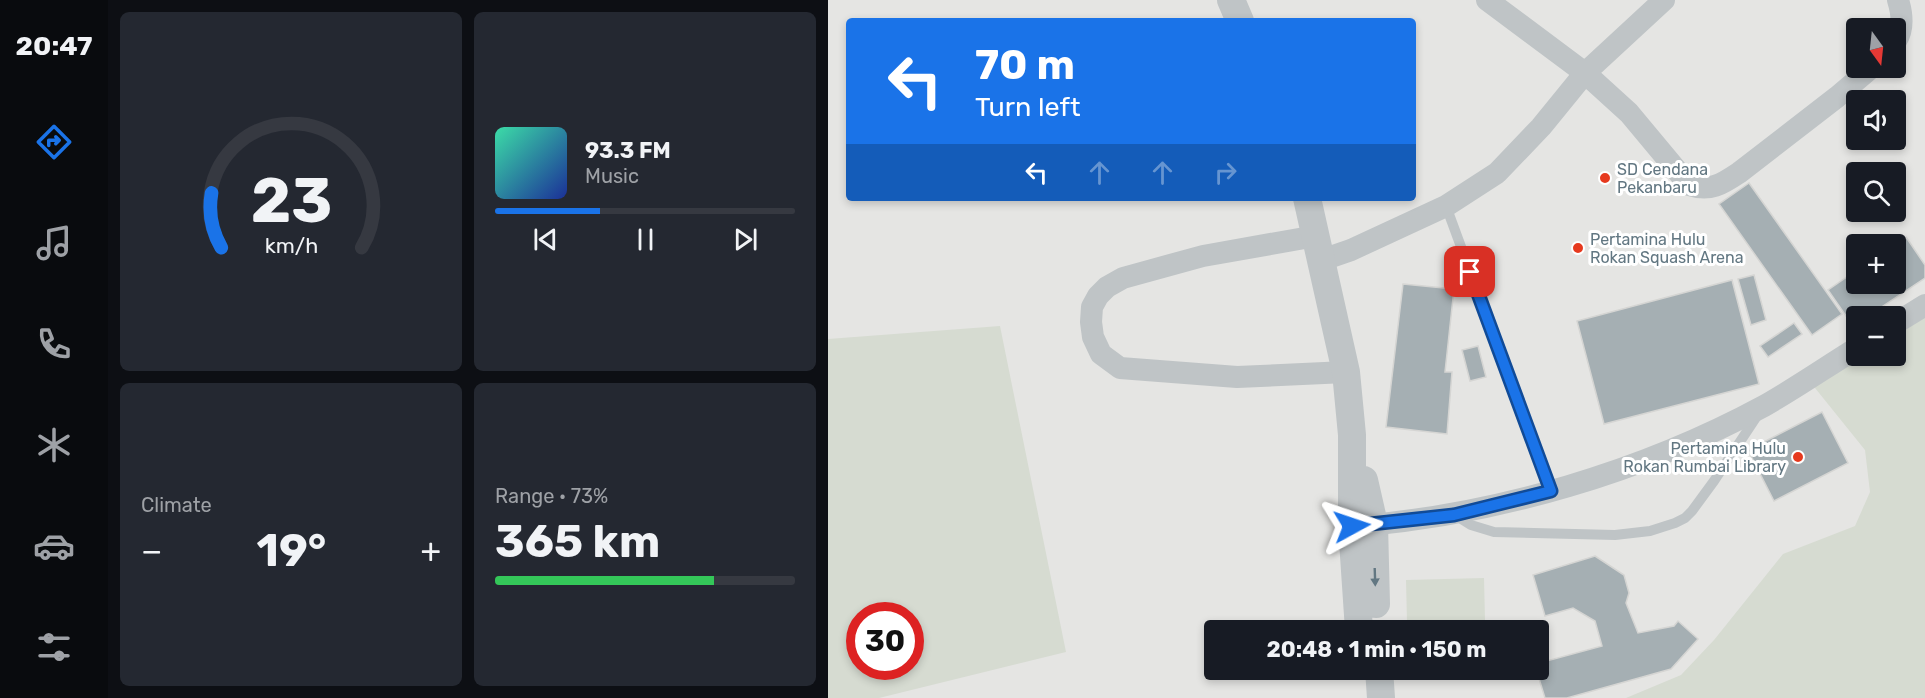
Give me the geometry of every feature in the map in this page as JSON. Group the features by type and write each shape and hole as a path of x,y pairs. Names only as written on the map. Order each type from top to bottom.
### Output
{"street":[{"path":"1231,0 1239,18"},
{"path":"1487,0 1585,73 1629,113 1689,185 1702,189 1726,181 1740,172 1859,78"},
{"path":"1346,372 1237,377 1120,368 1101,354 1093,337 1090,322 1095,302 1107,287 1123,278 1203,256 1319,248 1351,250 1446,206 1497,173 1541,127 1585,73 1664,0"},
{"path":"1898,0 1901,18"},
{"path":"1307,201 1346,372 1376,620"},
{"path":"1906,317 1925,305"},
{"path":"1363,525 1454,515 1551,491 1670,451 1764,406 1846,355"},
{"path":"1359,620 1363,525"},
{"path":"1361,680 1362,698"},
{"path":"1380,680 1381,698"}],"lane":[{"path":"1446,206 1551,491"},
{"path":"1454,515 1470,525 1494,532 1615,535 1650,531 1675,523 1692,511 1764,406"}],"shaded area":[{"path":"828,0 1925,0 1925,698 828,698"},
{"path":"1925,317 1925,698 1626,698 1681,675 1714,640 1783,554 1855,526 1870,492 1865,450 1811,383 1846,364 1846,366 1906,366 1906,329"},
{"path":"1000,326 1066,652 879,698 828,698 828,339"},
{"path":"1484,578 1485,620 1407,620 1406,580"}],"building":[{"path":"1749,183 1842,314 1812,335 1719,204"},
{"path":"1906,237 1925,265 1925,278 1906,291"},
{"path":"1754,275 1766,320 1751,325 1738,279"},
{"path":"1846,278 1846,294 1901,294 1883,306 1846,306 1846,316 1828,290"},
{"path":"1732,280 1759,384 1604,424 1577,321"},
{"path":"1403,284 1454,289 1445,372 1452,372 1447,434 1386,427"},
{"path":"1794,323 1802,334 1768,357 1760,346"},
{"path":"1478,346 1486,377 1470,381 1462,350"},
{"name":"Pertamina Hulu Rokan Rumbai Library","path":"1822,412 1848,463 1774,501 1748,450"},
{"path":"1595,556 1624,575 1629,593 1626,603 1638,633 1674,626 1678,621 1698,639 1671,669 1567,698 1545,698 1539,680 1549,680 1549,660 1602,646 1595,621 1573,608 1545,616 1533,575"}],"place":[{"name":"SD Cendana Pekanbaru","path":"1605,178"},
{"name":"Pertamina Hulu Rokan Squash Arena","path":"1578,248"},
{"name":"Pertamina Hulu Rokan Rumbai Library","path":"1798,457"}],"route":[{"path":"1352,526 1454,515 1551,491 1470,272"}]}
